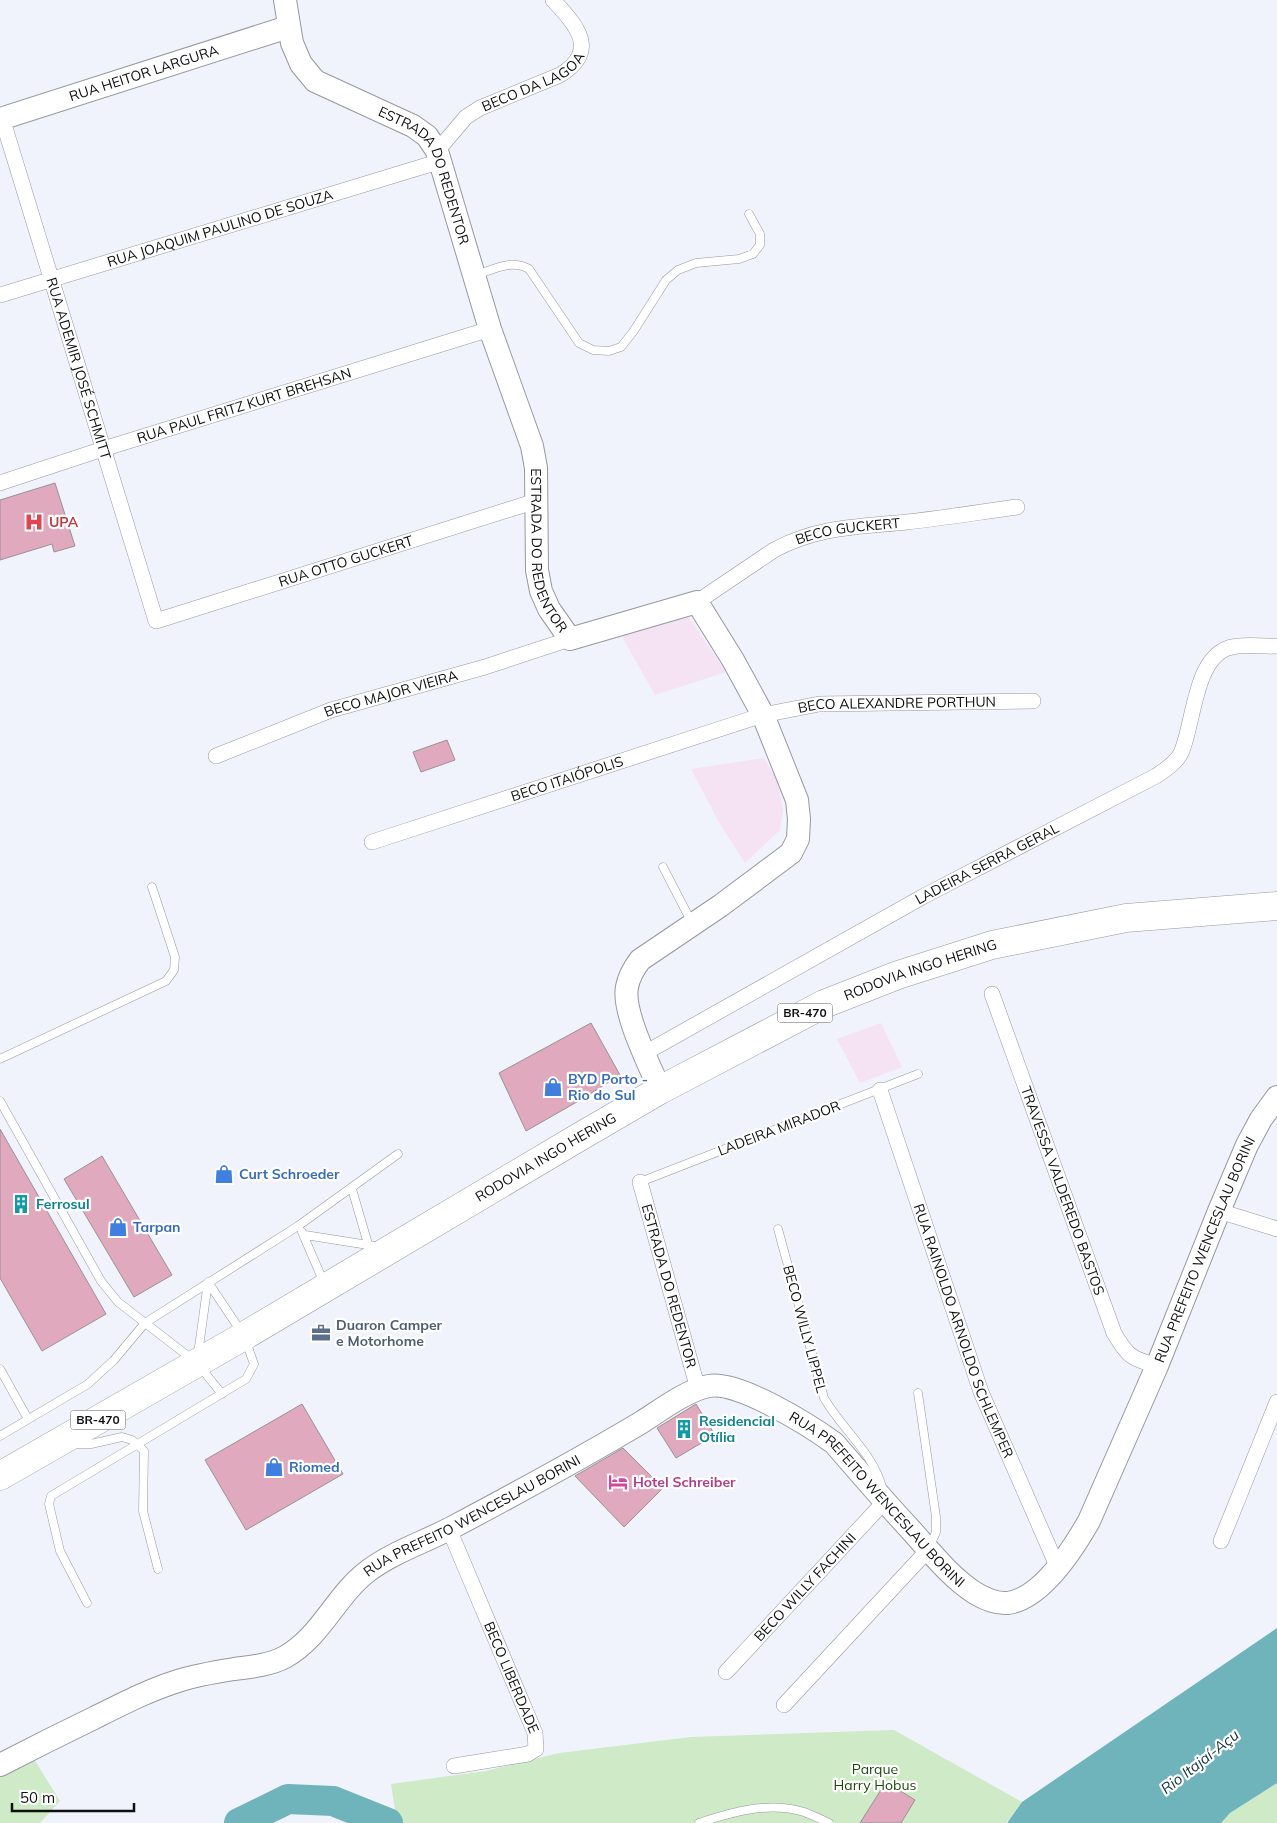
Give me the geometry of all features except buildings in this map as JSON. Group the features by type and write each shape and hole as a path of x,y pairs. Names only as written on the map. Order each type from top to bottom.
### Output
{"highway":[{"name":"RODOVIA INGO HERING","path":"0,1476 326,1288 380,1247 660,1090 824,1004 898,975 962,953 1052,932 1126,918 1277,906"}],"street":[{"name":"ESTRADA DO REDENTOR","path":"285,0 292,43 301,64 315,81 413,126 427,136 439,156 490,329 532,446 536,468 537,570 541,591 549,609 570,639 696,602"},
{"name":"BECO DA LAGOA","path":"439,156 466,117 480,108 560,75 572,68 578,59 582,46 579,33 571,20 552,0"},
{"name":"RUA HEITOR LARGURA","path":"1,118 288,27"},
{"name":"RUA ADEMIR JOSÉ SCHMITT","path":"1,118 156,621"},
{"name":"RUA JOAQUIM PAULINO DE SOUZA","path":"0,296 439,156"},
{"name":"RUA PAUL FRITZ KURT BREHSAN","path":"0,483 103,449 490,329"},
{"name":"RUA OTTO GUCKERT","path":"156,621 536,501"},
{"name":"BECO GUCKERT","path":"696,602 774,550 788,543 822,532 840,528 907,522 1017,507"},
{"path":"660,1090 628,1010 626,989 631,972 640,960 693,925 791,853 798,839 800,819 797,800 763,715 696,602"},
{"name":"BECO MAJOR VIEIRA","path":"216,756 331,710 485,667 570,639"},
{"name":"LADEIRA SERRA GERAL","path":"645,1053 924,896 1156,776 1169,767 1180,755 1205,669 1217,655 1227,648 1250,645 1277,646"},
{"name":"BECO ALEXANDRE PORTHUN","path":"763,715 819,704 1033,701"},
{"name":"BECO ITAIÓPOLIS","path":"372,842 763,715"},
{"name":"TRAVESSA VALDEREDO BASTOS","path":"992,994 1114,1333 1122,1348 1134,1358 1157,1366"},
{"name":"RUA RAINOLDO ARNOLDO SCHLEMPER","path":"880,1090 982,1392 1058,1568"},
{"name":"RUA PREFEITO WENCESLAU BORINI","path":"0,1765 148,1692 177,1681 205,1674 262,1665 284,1657 309,1638 348,1589 368,1571 392,1556 449,1529 582,1458 698,1389 711,1385 738,1390 801,1421 834,1443 928,1550 975,1593 991,1602 1007,1603 1021,1599 1058,1568 1077,1543 1089,1521 1157,1366 1247,1145 1261,1119 1277,1097"},
{"name":"ESTRADA DO REDENTOR","path":"640,1182 698,1389"},
{"path":"1219,1211 1277,1229"},
{"path":"1221,1541 1277,1402"},
{"name":"BECO WILLY FACHINI","path":"726,1672 885,1501"},
{"name":"BECO LIBERDADE","path":"449,1529 535,1733 537,1743 536,1749 528,1754 454,1766"},
{"path":"784,1705 928,1550"}],"lane":[{"path":"474,275 512,264 522,265 529,269 578,343 593,350 609,351 621,347 633,332 666,280 678,270 696,263 739,259 753,254 760,245 760,234 749,214"},
{"path":"663,867 693,925"},
{"path":"0,1059 166,981 174,970 175,957 152,887"},
{"name":"LADEIRA MIRADOR","path":"640,1182 918,1074"},
{"path":"0,1101 101,1281 118,1302 196,1363 222,1394"},
{"path":"0,1436 88,1384 114,1360 145,1323 298,1226 352,1189 398,1154"},
{"path":"352,1189 380,1247"},
{"path":"298,1226 305,1235 326,1288"},
{"name":"BECO WILLY LIPPEL","path":"778,1229 824,1398 878,1473 885,1501"},
{"path":"305,1235 380,1247"},
{"path":"87,1603 60,1551 49,1504 51,1496 246,1379 254,1364 244,1336 208,1282"},
{"path":"196,1363 208,1282"},
{"path":"0,1369 28,1419"},
{"path":"918,1393 936,1517 936,1532 928,1550"},
{"path":"56,1444 91,1444 122,1437 132,1440 144,1450 143,1511 158,1569"},
{"path":"699,1823 728,1814 766,1807 802,1811 829,1823"}],"shaded area":[{"path":"685,612 726,672 655,695 620,633"},
{"path":"764,758 777,779 783,810 780,830 745,863 720,824 691,769"},
{"path":"881,1023 902,1067 860,1083 837,1039"}],"green space":[{"name":"Parque Harry Hobus","path":"894,1730 1022,1802 1006,1823 397,1823 391,1784 486,1771 559,1753 691,1737"},
{"path":"32,1756 60,1801 40,1823 0,1823 0,1774"},
{"path":"1277,1783 1277,1823 1221,1823 1230,1813"}],"water":[{"name":"Rio Itajaí-Açu","path":"1277,1628 1277,1783 1230,1813 1221,1823 1007,1823 1022,1802"}],"waterway":[{"path":"239,1823 288,1799 333,1801 388,1823"}],"place":[{"name":"UPA","path":"34,522"},
{"name":"BYD Porto - Rio do Sul","path":"553,1087"},
{"name":"Curt Schroeder","path":"224,1174"},
{"name":"Ferrosul","path":"21,1204"},
{"name":"Tarpan","path":"118,1227"},
{"name":"Duaron Camper e Motorhome","path":"321,1333"},
{"name":"Residencial Otília","path":"684,1429"},
{"name":"Riomed","path":"274,1467"},
{"name":"Hotel Schreiber","path":"618,1482"}]}
